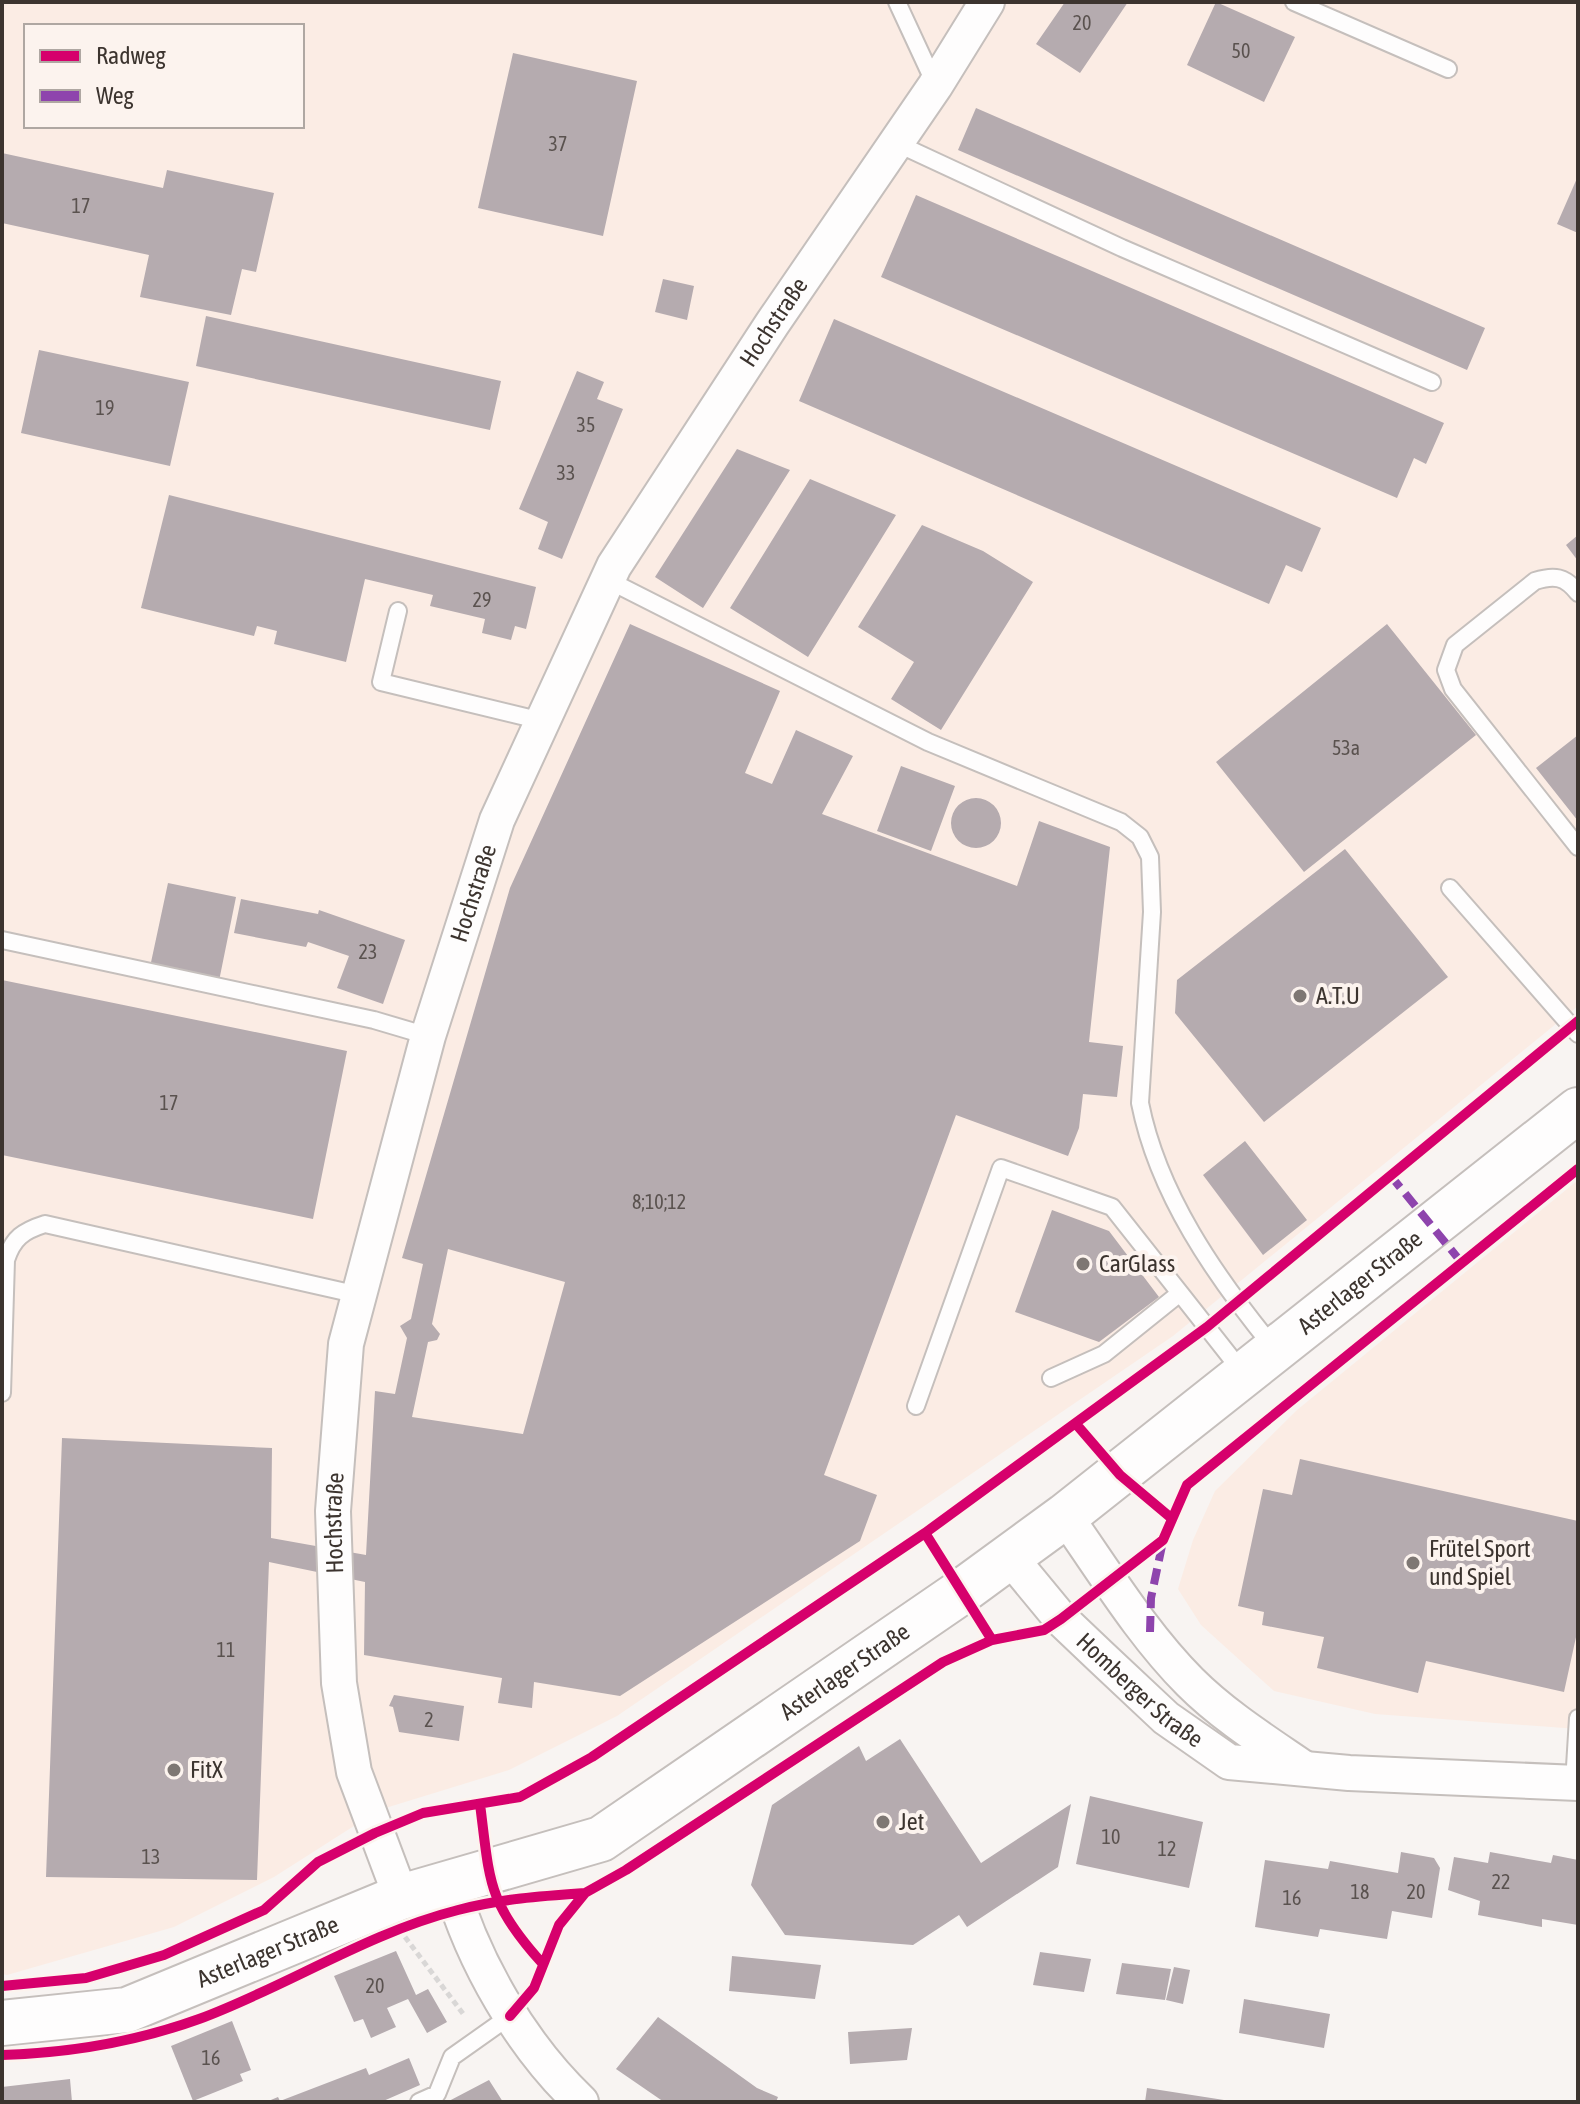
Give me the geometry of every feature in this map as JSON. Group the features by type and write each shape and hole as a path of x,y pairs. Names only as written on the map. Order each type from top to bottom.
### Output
{"main road":[{"name":"Asterlager Straße","path":"2,2023 127,2010 454,1896 601,1839 961,1592 1065,1516 1578,1110"}],"street":[{"name":"Hochstraße","path":"400,1913 354,1772 339,1683 333,1511 346,1344 428,1036 497,820 608,580 772,324 935,86 987,2"},
{"name":"Homberger Straße","path":"1065,1516 1132,1610 1190,1681 1245,1728 1302,1767"},
{"name":"Homberger Straße","path":"1009,1556 1061,1619 1166,1718 1229,1762 1349,1773 1576,1783"},
{"path":"454,1896 510,2016 581,2102"}],"lane":[{"path":"897,2 935,86"},
{"path":"1294,2 1448,69"},
{"path":"896,143 1122,248 1432,382"},
{"path":"1578,593 1564,579 1550,576 1535,581 1455,645 1446,670 1453,689 1578,847"},
{"path":"608,580 928,742 1121,822 1140,837 1150,857 1152,912 1140,1103 1145,1129 1155,1163 1221,1282 1260,1362"},
{"path":"398,611 381,682 542,721"},
{"path":"1450,888 1578,1034"},
{"path":"2,940 374,1020 428,1036"},
{"path":"916,1406 1001,1168 1112,1207 1180,1293 1260,1362"},
{"path":"2,1393 6,1260 12,1241 26,1230 45,1224 359,1295"},
{"path":"1051,1378 1104,1354 1180,1293"},
{"path":"1576,1783 1578,1718"},
{"path":"419,2102 437,2094 452,2057 510,2016"}],"path":[{"path":"454,1896 400,1913 481,2038"}],"shaded area":[{"path":"2,2 1578,2 1578,1006 1173,1336 617,1716 509,1770 379,1810 274,1877 174,1927 2,1974"},
{"path":"1578,1180 1578,1729 1375,1714 1274,1691 1201,1625 1178,1589 1193,1540 1215,1491 1297,1410"}],"building":[{"path":"1065,2 1128,2 1080,73 1036,44"},
{"path":"1216,2 1295,37 1264,102 1187,65"},
{"path":"513,53 637,81 603,236 478,208"},
{"path":"976,108 1485,328 1467,370 958,150"},
{"path":"2,153 163,188 167,170 274,193 256,272 242,269 231,315 140,297 149,255 2,223"},
{"path":"1578,176 1578,233 1557,224"},
{"path":"916,195 1444,423 1426,464 1414,458 1397,498 881,277"},
{"path":"663,279 694,286 687,320 655,312"},
{"path":"206,316 501,381 490,430 196,366"},
{"path":"834,319 1321,528 1302,572 1286,565 1269,604 799,401"},
{"path":"39,350 189,382 170,466 21,433"},
{"path":"577,371 604,382 597,399 623,409 562,559 538,549 548,522 519,509"},
{"path":"737,449 790,470 703,608 655,577"},
{"path":"810,479 896,515 808,657 730,608"},
{"path":"169,495 536,587 526,629 515,626 511,640 482,633 485,619 430,606 433,595 365,579 346,662 274,644 277,631 257,626 254,636 141,608"},
{"path":"922,525 983,551 1033,582 941,730 891,699 914,662 858,627"},
{"path":"1578,535 1578,561 1566,545"},
{"path":"630,624 780,691 745,773 772,784 796,730 853,756 822,814 1017,886 1039,821 1110,847 1089,1042 1123,1046 1117,1097 1083,1094 1079,1128 1068,1156 956,1115 824,1475 877,1495 860,1541 620,1696 534,1682 532,1708 498,1703 502,1678 364,1655 365,1582 269,1562 257,1880 46,1877 62,1438 272,1448 271,1538 366,1555 375,1391 395,1394 407,1338 400,1326 411,1319 423,1264 402,1258 510,888","holes":["448,1249 565,1282 523,1434 412,1417 428,1342 437,1340 440,1334 432,1324"]},
{"path":"1387,624 1476,735 1304,872 1216,762"},
{"path":"1578,735 1578,821 1536,768"},
{"path":"901,766 955,786 931,851 877,831"},
{"path":"976,798 993,806 1001,823 993,840 976,848 959,840 951,823 959,806"},
{"name":"A.T.U","path":"1345,849 1448,977 1264,1122 1175,1013 1177,980"},
{"path":"168,883 236,897 219,981 150,967"},
{"path":"241,899 318,914 319,910 405,940 383,1004 337,988 349,956 308,942 306,947 234,933"},
{"path":"2,980 347,1051 313,1219 2,1155"},
{"path":"1245,1141 1307,1220 1263,1255 1203,1175"},
{"name":"CarGlass","path":"1052,1210 1109,1231 1159,1297 1099,1342 1015,1312"},
{"name":"Frütel Sport und Spiel","path":"1300,1459 1578,1521 1578,1628 1564,1692 1426,1661 1418,1693 1317,1668 1324,1637 1262,1625 1264,1612 1238,1606 1263,1489 1292,1495"},
{"path":"394,1695 464,1706 459,1741 399,1732 393,1707 389,1706"},
{"path":"900,1739 981,1863 1071,1804 1058,1867 967,1927 959,1915 913,1945 785,1935 751,1885 772,1805 859,1746 866,1761"},
{"path":"1090,1796 1203,1822 1189,1888 1076,1864"},
{"path":"1401,1852 1434,1858 1440,1868 1432,1918 1392,1911 1387,1939 1320,1929 1318,1937 1255,1927 1265,1860 1328,1869 1330,1861 1398,1873"},
{"path":"1490,1852 1551,1863 1553,1855 1578,1860 1578,1925 1542,1919 1542,1927 1478,1915 1480,1901 1448,1890 1454,1857 1488,1863"},
{"path":"396,1951 416,1995 428,1989 447,2022 427,2033 408,1999 387,2008 396,2027 371,2038 363,2019 354,2022 334,1976"},
{"path":"1040,1952 1091,1959 1084,1992 1033,1985"},
{"path":"732,1956 821,1965 815,1999 729,1991"},
{"path":"1122,1963 1171,1969 1165,2000 1116,1994"},
{"path":"1174,1967 1190,1970 1183,2004 1166,2000"},
{"path":"1244,1999 1330,2014 1324,2048 1239,2033"},
{"path":"658,2017 757,2088 778,2097 776,2102 664,2102 616,2069"},
{"path":"232,2021 251,2070 240,2074 243,2081 193,2101 171,2046"},
{"path":"912,2028 907,2060 850,2064 848,2032"},
{"path":"409,2058 420,2085 381,2102 266,2102 278,2097 280,2101 366,2068 369,2075"},
{"path":"70,2079 72,2102 2,2102 2,2087"},
{"path":"489,2080 503,2102 447,2102"},
{"path":"1147,2088 1224,2100 1224,2102 1145,2102"}],"marked path":[{"path":"1390,1175 1462,1263"},
{"path":"1150,1632 1151,1598 1163,1541"}],"cycle path":[{"path":"2,1986 86,1978 164,1955 264,1910 318,1862 375,1833 423,1813 520,1797 592,1757 925,1533 1207,1327 1578,1021"},
{"path":"510,2016 534,1988 559,1925 585,1893 626,1870 943,1662 992,1640 1044,1630 1061,1619 1163,1540 1187,1485 1578,1169"},
{"path":"1076,1424 1120,1475 1170,1517"},
{"path":"925,1533 992,1640"},
{"path":"480,1804 494,1890 511,1923 542,1963"},
{"path":"2,2055 77,2049 151,2034 231,2006 359,1946 424,1920 489,1903 585,1893"}],"place":[{"name":"A.T.U","path":"1300,996"},
{"name":"CarGlass","path":"1083,1264"},
{"name":"Frütel Sport und Spiel","path":"1413,1563"},
{"name":"FitX","path":"174,1770"},
{"name":"Jet","path":"883,1822"}]}
